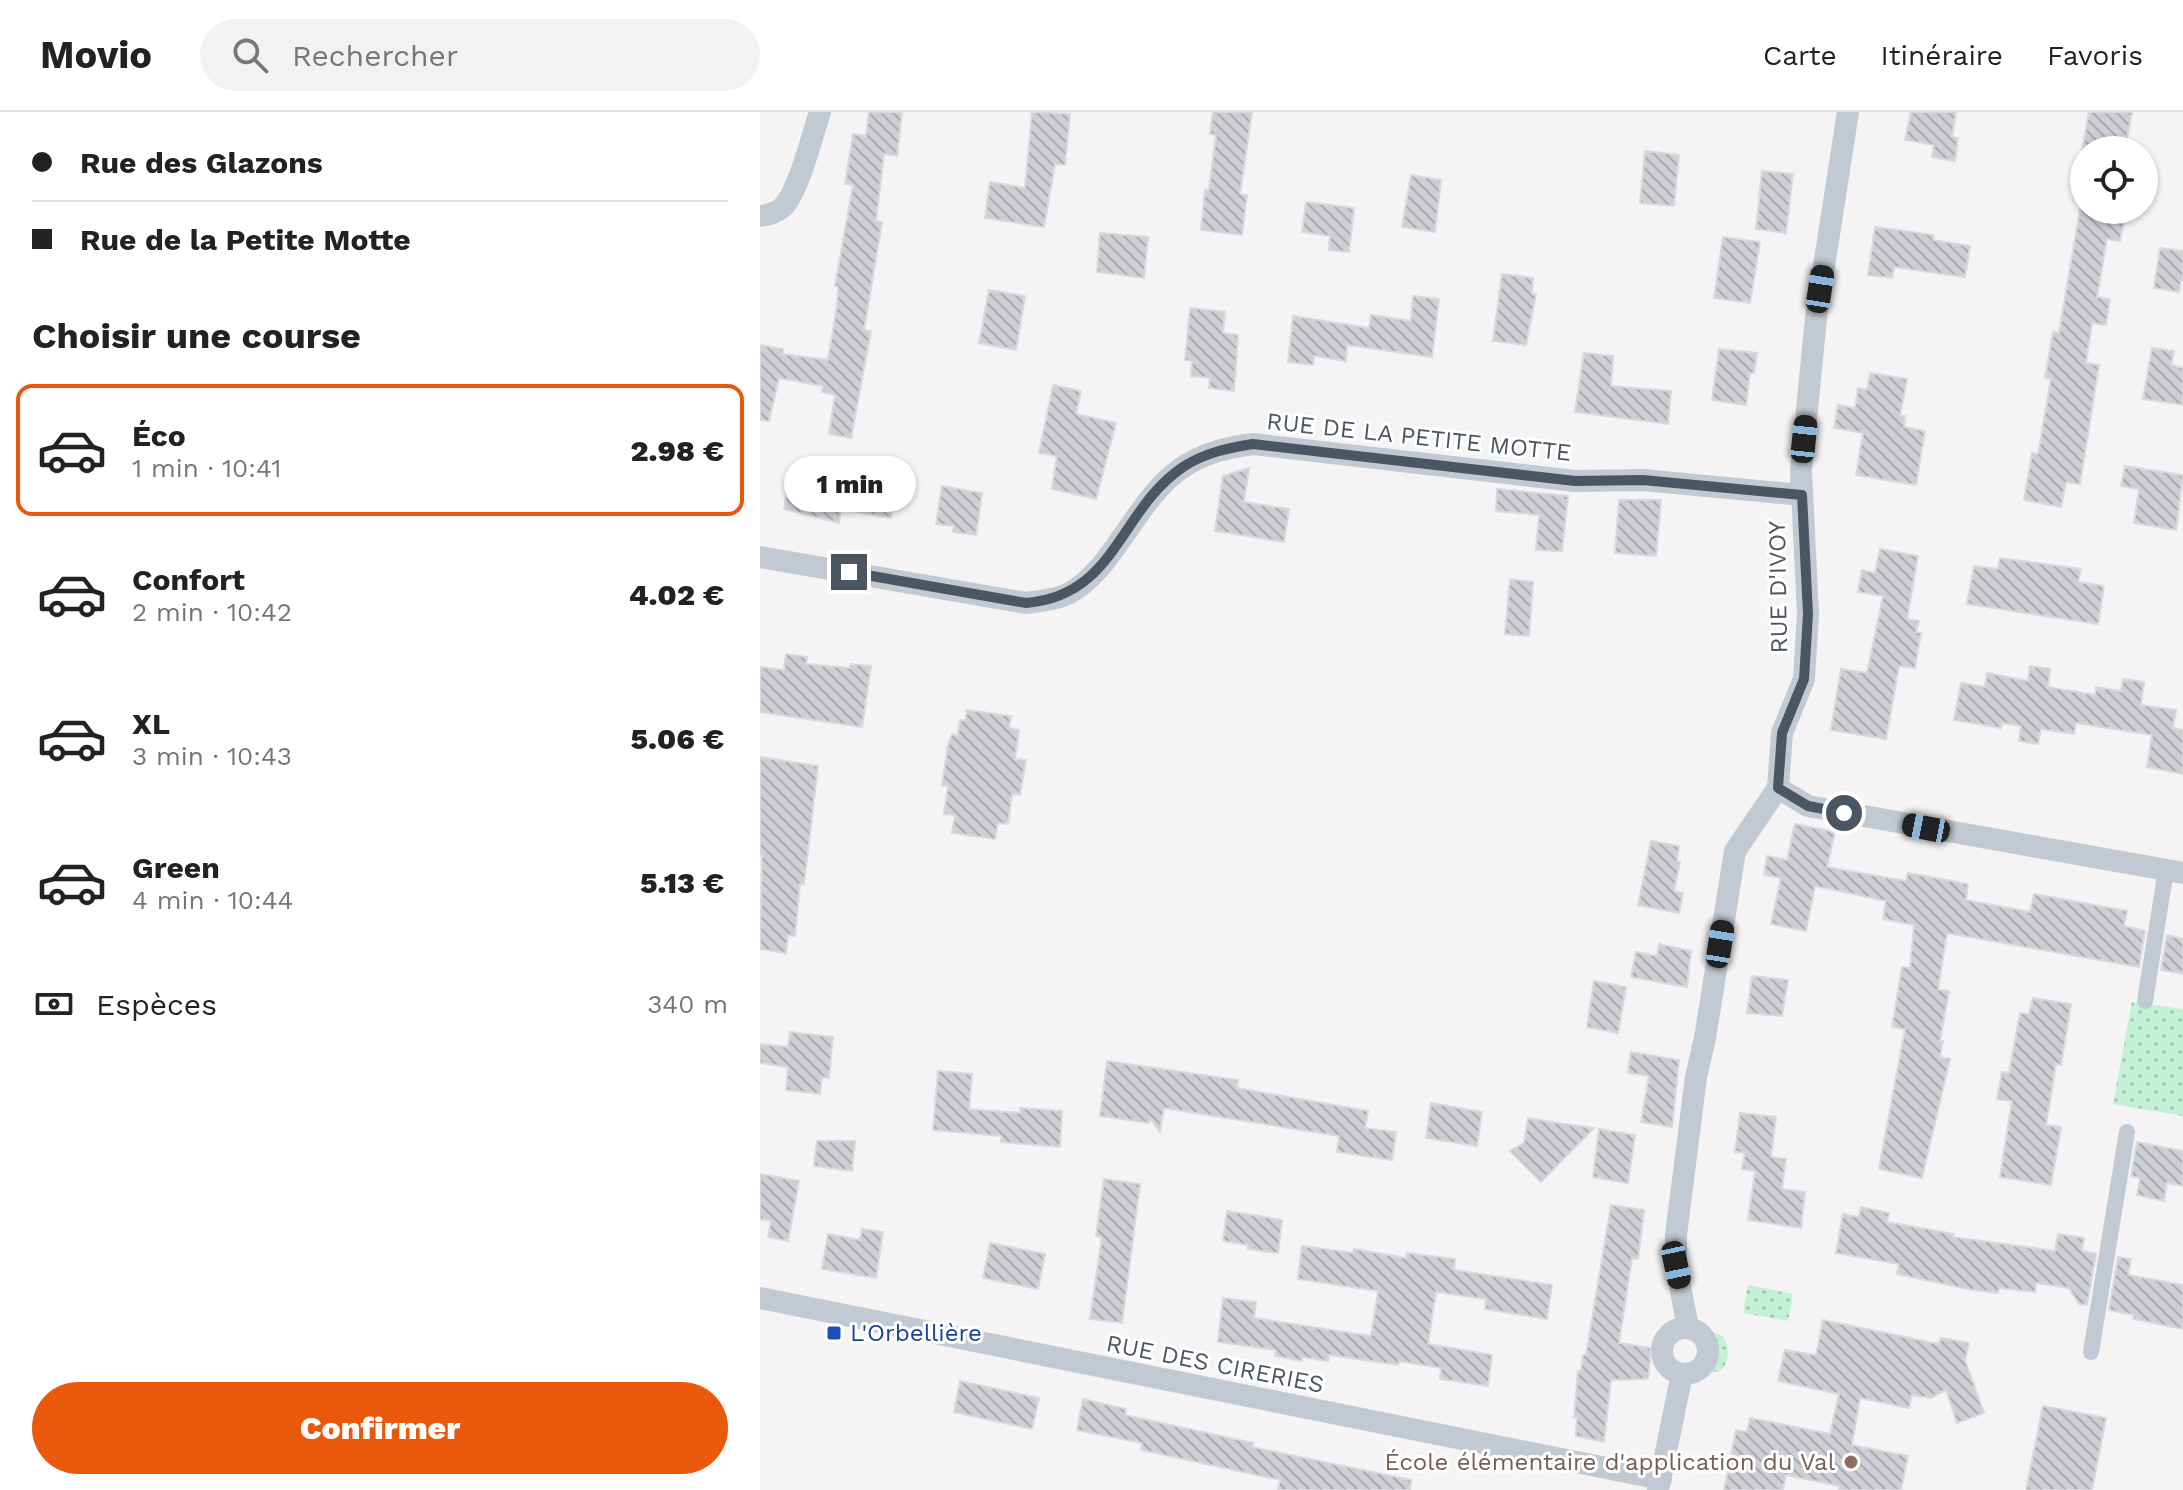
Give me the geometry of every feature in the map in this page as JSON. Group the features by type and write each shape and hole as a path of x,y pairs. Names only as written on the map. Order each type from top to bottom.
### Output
{"street":[{"path":"760,216 772,214 783,207 793,192 820,112"},
{"name":"RUE D'IVOY","path":"1778,788 1782,733 1804,679 1808,614 1801,470 1816,318 1848,112"},
{"name":"RUE DE LA PETITE MOTTE","path":"760,557 1026,603 1044,601 1067,594 1090,579 1158,488 1182,467 1227,448 1253,444 1575,481 1643,480 1802,495"},
{"path":"1688,1328 1676,1265 1676,1235 1696,1077 1735,851 1778,788 1808,806 2174,872 2145,1001"},
{"path":"2091,1352 2127,1132"},
{"name":"RUE DES CIRERIES","path":"760,1298 1660,1484"},
{"path":"1680,1328 1688,1328 1695,1330 1705,1341 1707,1356 1700,1369 1682,1374 1666,1364 1661,1350 1667,1336 1680,1328"},
{"path":"1660,1484 1682,1374"}],"green space":[{"path":"2132,1002 2183,1009 2183,1116 2113,1104"},
{"path":"1748,1285 1793,1294 1788,1321 1743,1313"},
{"path":"1712,1332 1723,1336 1728,1353 1722,1370 1707,1374 1712,1361"}],"building":[{"path":"869,112 902,112 897,156 884,154 876,221 882,222 864,330 871,331 851,438 829,434 835,395 822,392 823,386 779,378 769,421 760,420 760,345 783,349 783,354 828,360 837,305 838,287 835,286 853,185 845,184 853,134 866,136"},
{"path":"1032,112 1070,114 1065,165 1055,164 1044,227 985,218 990,182 1025,188"},
{"path":"1213,112 1252,112 1240,194 1247,195 1242,235 1201,230 1216,135 1210,134"},
{"path":"1911,112 1956,112 1952,137 1958,138 1955,161 1932,157 1934,145 1905,140"},
{"path":"2089,112 2132,112 2128,136 2085,136"},
{"path":"1645,151 1679,155 1674,206 1640,203"},
{"path":"1762,171 1793,174 1786,233 1756,229"},
{"path":"1411,175 1441,180 1435,232 1402,227"},
{"path":"1306,202 1354,208 1349,252 1329,250 1330,236 1302,232"},
{"path":"2077,224 2123,224 2120,241 2107,239 2097,297 2110,299 2106,325 2092,323 2086,363 2099,365 2080,484 2066,482 2061,507 2024,500 2032,453 2038,454 2051,379 2045,378 2053,332 2059,333"},
{"path":"1875,227 1934,235 1933,240 1970,246 1965,277 1894,267 1892,278 1868,275"},
{"path":"1100,233 1148,237 1144,278 1097,272"},
{"path":"1723,237 1760,242 1750,303 1714,298"},
{"path":"2160,248 2183,251 2183,280 2179,292 2154,288"},
{"path":"1502,274 1533,278 1532,294 1536,294 1526,345 1493,341"},
{"path":"989,290 1025,296 1016,350 979,343"},
{"path":"1413,296 1439,299 1432,357 1347,345 1346,361 1314,356 1313,365 1288,362 1293,316 1369,328 1371,315 1411,321"},
{"path":"1190,308 1225,312 1223,333 1238,335 1234,391 1209,388 1210,378 1191,376 1192,361 1185,360"},
{"path":"2152,348 2174,351 2171,365 2183,368 2183,405 2143,399"},
{"path":"1719,349 1757,353 1754,373 1750,373 1746,405 1712,400"},
{"path":"1584,353 1613,356 1611,386 1671,391 1668,424 1575,412"},
{"path":"1870,373 1907,379 1900,416 1905,416 1904,427 1925,431 1916,485 1856,475 1863,433 1834,428 1838,405 1855,408 1858,388 1867,390"},
{"path":"1053,385 1081,391 1076,414 1116,423 1096,499 1052,489 1057,456 1039,453"},
{"path":"2125,466 2183,475 2176,530 2134,523 2139,489 2121,486"},
{"path":"1249,468 1244,502 1289,509 1284,542 1215,531 1223,476"},
{"path":"846,476 896,485 891,518 841,509 839,523 784,509 789,478 844,488"},
{"path":"942,486 982,493 976,535 953,532 954,526 936,524"},
{"path":"1497,489 1568,496 1562,551 1536,550 1539,515 1496,511"},
{"path":"1619,500 1661,500 1656,556 1615,553"},
{"path":"1880,549 1918,556 1907,619 1919,621 1916,632 1921,633 1915,668 1899,666 1886,739 1831,730 1841,669 1867,673 1883,596 1858,592 1862,570 1875,573"},
{"path":"2000,558 2081,569 2078,582 2104,586 2098,624 1967,604 1974,566 1998,569"},
{"path":"1510,579 1533,582 1529,636 1505,634"},
{"path":"786,654 807,657 806,664 850,668 851,664 871,666 862,727 760,712 760,667 784,670"},
{"path":"2030,666 2050,669 2048,687 2095,695 2096,687 2121,691 2123,679 2144,682 2141,705 2176,710 2173,728 2183,730 2183,774 2147,767 2152,735 2076,723 2074,734 2041,729 2038,744 2019,741 2021,726 2002,723 2001,728 1954,720 1961,683 1985,687 1987,673 2028,681"},
{"path":"967,710 1011,716 1009,728 1019,730 1015,759 1026,760 1020,795 1012,794 1008,824 998,823 995,839 952,833 955,815 944,814 948,786 942,785 948,745 952,734 958,735 960,720 965,721"},
{"path":"760,757 818,766 804,884 800,884 795,936 788,935 786,953 760,949"},
{"path":"1795,824 1835,832 1827,867 1906,881 1908,873 1968,884 1966,900 2030,912 2034,894 2127,911 2124,926 2145,931 2139,967 1947,933 1938,990 1949,991 1940,1057 1950,1059 1922,1178 1879,1169 1905,1029 1892,1027 1902,967 1910,968 1914,925 1883,919 1886,901 1815,886 1806,931 1771,924 1781,878 1764,875 1767,856 1787,860"},
{"path":"1651,841 1679,846 1677,861 1680,862 1674,891 1683,893 1679,913 1638,905"},
{"path":"2167,935 2183,939 2183,974 2161,970"},
{"path":"1659,944 1691,951 1687,987 1631,977 1636,952 1657,956"},
{"path":"1752,976 1788,980 1782,1016 1747,1013"},
{"path":"1594,981 1626,987 1618,1033 1587,1027"},
{"path":"2033,998 2071,1004 2061,1065 2056,1064 2046,1125 2061,1127 2051,1185 2000,1177 2012,1101 1997,1099 2002,1072 2009,1073 2020,1013 2029,1014"},
{"path":"790,1032 833,1037 829,1078 822,1077 820,1094 786,1090 788,1067 760,1063 760,1044 788,1047"},
{"path":"1631,1052 1679,1060 1672,1127 1641,1122 1649,1076 1628,1073"},
{"path":"1107,1061 1238,1080 1237,1088 1368,1111 1365,1128 1396,1132 1392,1160 1337,1152 1339,1136 1164,1108 1160,1132 1150,1118 1149,1123 1100,1116"},
{"path":"938,1071 972,1074 969,1109 1020,1113 1020,1108 1062,1111 1060,1147 1001,1142 1002,1136 933,1130"},
{"path":"1431,1103 1482,1112 1477,1146 1426,1138"},
{"path":"1740,1113 1776,1117 1771,1157 1786,1159 1782,1189 1805,1192 1801,1228 1748,1220 1755,1171 1742,1169 1745,1153 1735,1152"},
{"path":"1528,1118 1594,1128 1541,1182 1510,1151 1524,1143"},
{"path":"1599,1129 1635,1135 1628,1183 1593,1177"},
{"path":"817,1141 855,1141 852,1171 814,1166"},
{"path":"2137,1142 2183,1151 2183,1186 2167,1183 2164,1201 2137,1195 2140,1178 2131,1176"},
{"path":"760,1174 799,1181 788,1241 768,1237 771,1221 760,1219"},
{"path":"1104,1179 1140,1184 1122,1323 1090,1319 1102,1237 1096,1236"},
{"path":"1611,1205 1644,1210 1638,1259 1632,1258 1619,1343 1651,1348 1648,1379 1611,1380 1604,1442 1576,1436 1577,1417 1574,1417 1578,1371 1581,1371 1583,1355 1586,1355"},
{"path":"1861,1207 1889,1213 1887,1222 1954,1234 1953,1237 2055,1251 2058,1234 2084,1238 2082,1251 2096,1254 2087,1305 2079,1304 2069,1288 2036,1283 2035,1292 1999,1288 1998,1293 1967,1289 1897,1274 1899,1264 1836,1253 1843,1214 1859,1217"},
{"path":"1227,1211 1282,1220 1278,1253 1248,1249 1248,1245 1223,1241"},
{"path":"862,1229 883,1232 876,1278 822,1269 828,1234 860,1240"},
{"path":"990,1243 1045,1254 1038,1289 983,1278"},
{"path":"1302,1246 1353,1253 1354,1249 1406,1258 1407,1253 1455,1259 1454,1270 1552,1285 1547,1319 1485,1309 1486,1299 1436,1292 1428,1344 1492,1355 1488,1386 1440,1379 1441,1368 1399,1361 1398,1365 1329,1355 1328,1361 1302,1357 1302,1361 1275,1356 1276,1350 1218,1342 1223,1298 1256,1302 1254,1318 1371,1336 1378,1291 1298,1279"},
{"path":"2118,1257 2131,1259 2128,1275 2183,1285 2183,1329 2133,1319 2134,1315 2109,1310"},
{"path":"1823,1320 1939,1344 1941,1338 1969,1343 1965,1360 1984,1413 1957,1423 1946,1390 1930,1398 1912,1395 1909,1408 1860,1398 1852,1445 1908,1456 1901,1490 1839,1490 1839,1486 1786,1475 1783,1490 1724,1490 1736,1430 1747,1432 1750,1418 1830,1434 1839,1394 1778,1381 1785,1350 1816,1355"},
{"path":"960,1381 1039,1398 1032,1429 954,1412"},
{"path":"1083,1399 1126,1409 1125,1415 1253,1443 1252,1447 1411,1480 1410,1490 1278,1490 1280,1480 1141,1450 1142,1443 1077,1430"},
{"path":"2043,1406 2106,1418 2092,1490 2026,1490"}],"place":[{"name":"L'Orbellière","path":"834,1333"},
{"name":"École élémentaire d'application du Val","path":"1851,1462"}],"route":[{"path":"849,572 1026,603 1067,594 1090,579 1158,488 1182,467 1227,448 1253,444 1575,481 1643,480 1802,495 1808,614 1804,679 1782,733 1778,788 1808,806 1844,813"}]}
